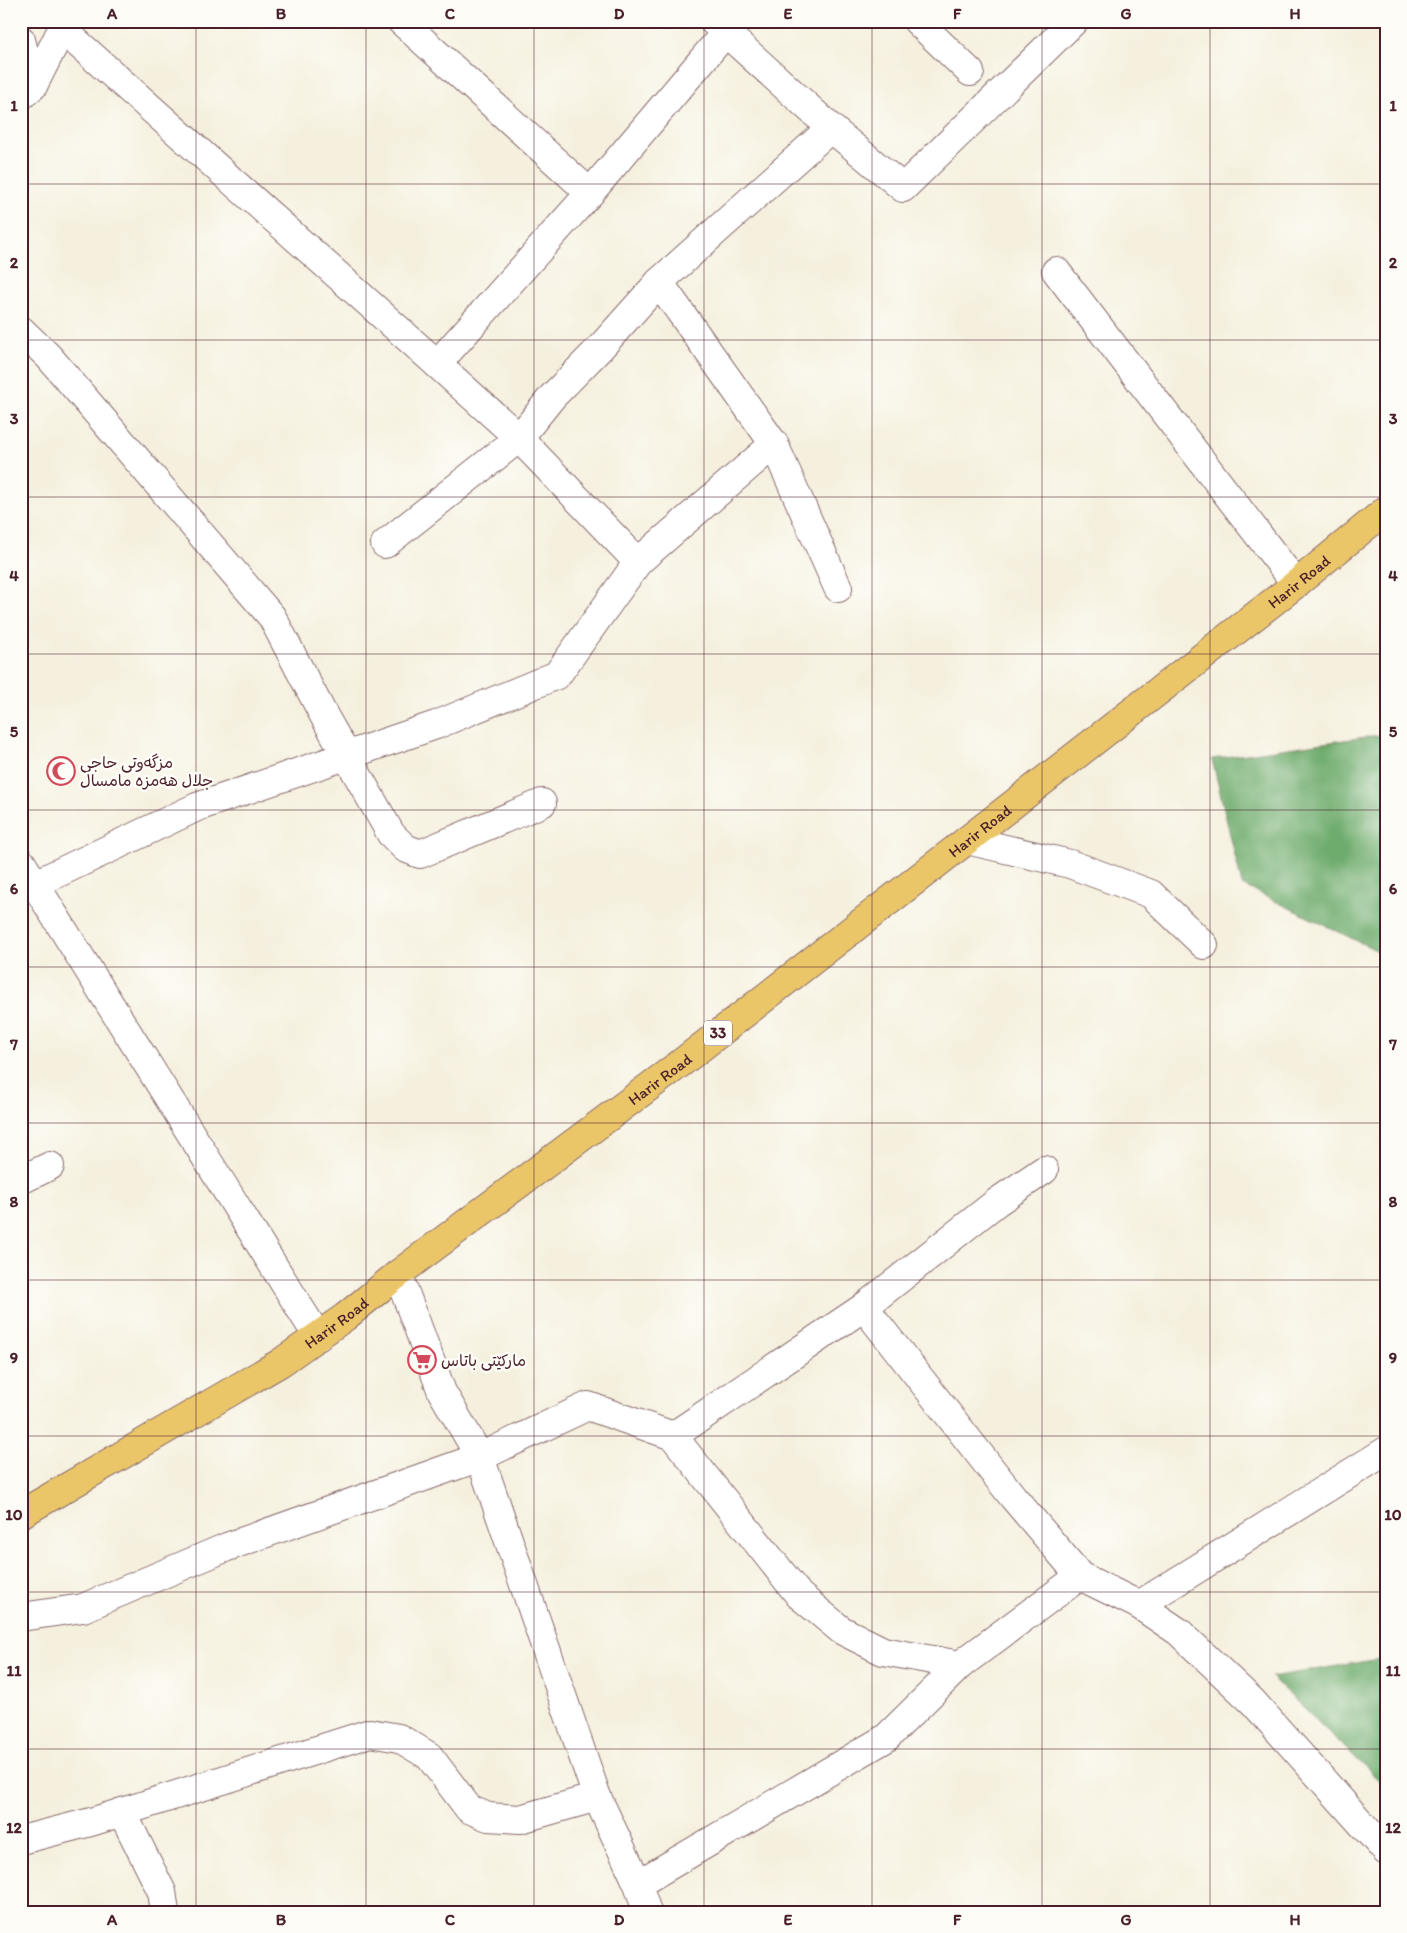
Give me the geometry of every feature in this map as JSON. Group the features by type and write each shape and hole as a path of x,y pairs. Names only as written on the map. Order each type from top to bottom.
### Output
{"main road":[{"name":"Harir Road","path":"21,1514 280,1363 318,1337 398,1274 681,1063 1296,584 1386,510"}],"street":[{"path":"401,21 590,193"},
{"path":"916,21 970,72"},
{"path":"437,364 590,193 719,27 831,128 903,188 1074,21"},
{"path":"27,91 64,25 519,438 638,562"},
{"path":"21,40 27,91"},
{"path":"385,544 519,438 552,397 600,348 659,282 831,128"},
{"path":"1056,271 1296,584"},
{"path":"659,282 774,444 838,588"},
{"path":"21,330 49,357 272,617 346,756 391,834 405,848 420,854 542,803"},
{"path":"318,1337 28,873 196,807 436,725 557,675 638,562 774,444"},
{"path":"967,840 1070,864 1152,894 1204,945"},
{"path":"21,1180 50,1166"},
{"path":"673,1436 864,1308 998,1202 1044,1170"},
{"path":"398,1274 442,1392 480,1457 597,1796 638,1884 647,1912"},
{"path":"864,1308 1013,1497 1080,1576 1139,1605 1180,1632 1253,1702 1386,1851"},
{"path":"21,1617 83,1608 227,1547 480,1457 588,1406 673,1436 799,1595 841,1630 883,1651 960,1665"},
{"path":"1139,1605 1386,1451"},
{"path":"638,1884 886,1738 960,1665 1080,1576"},
{"path":"21,1840 91,1822 370,1733 399,1738 429,1756 469,1809 488,1817 520,1819 597,1796"},
{"path":"122,1812 162,1892 165,1912"}],"green space":[{"path":"1386,734 1386,955 1242,885 1212,759"},
{"path":"1386,1658 1386,1787 1271,1677"}],"place":[{"name":"مزگەوتی حاجی جلال هەمزە مامسال","path":"61,771"},
{"name":"مارکێتی باتاس","path":"422,1360"}]}
